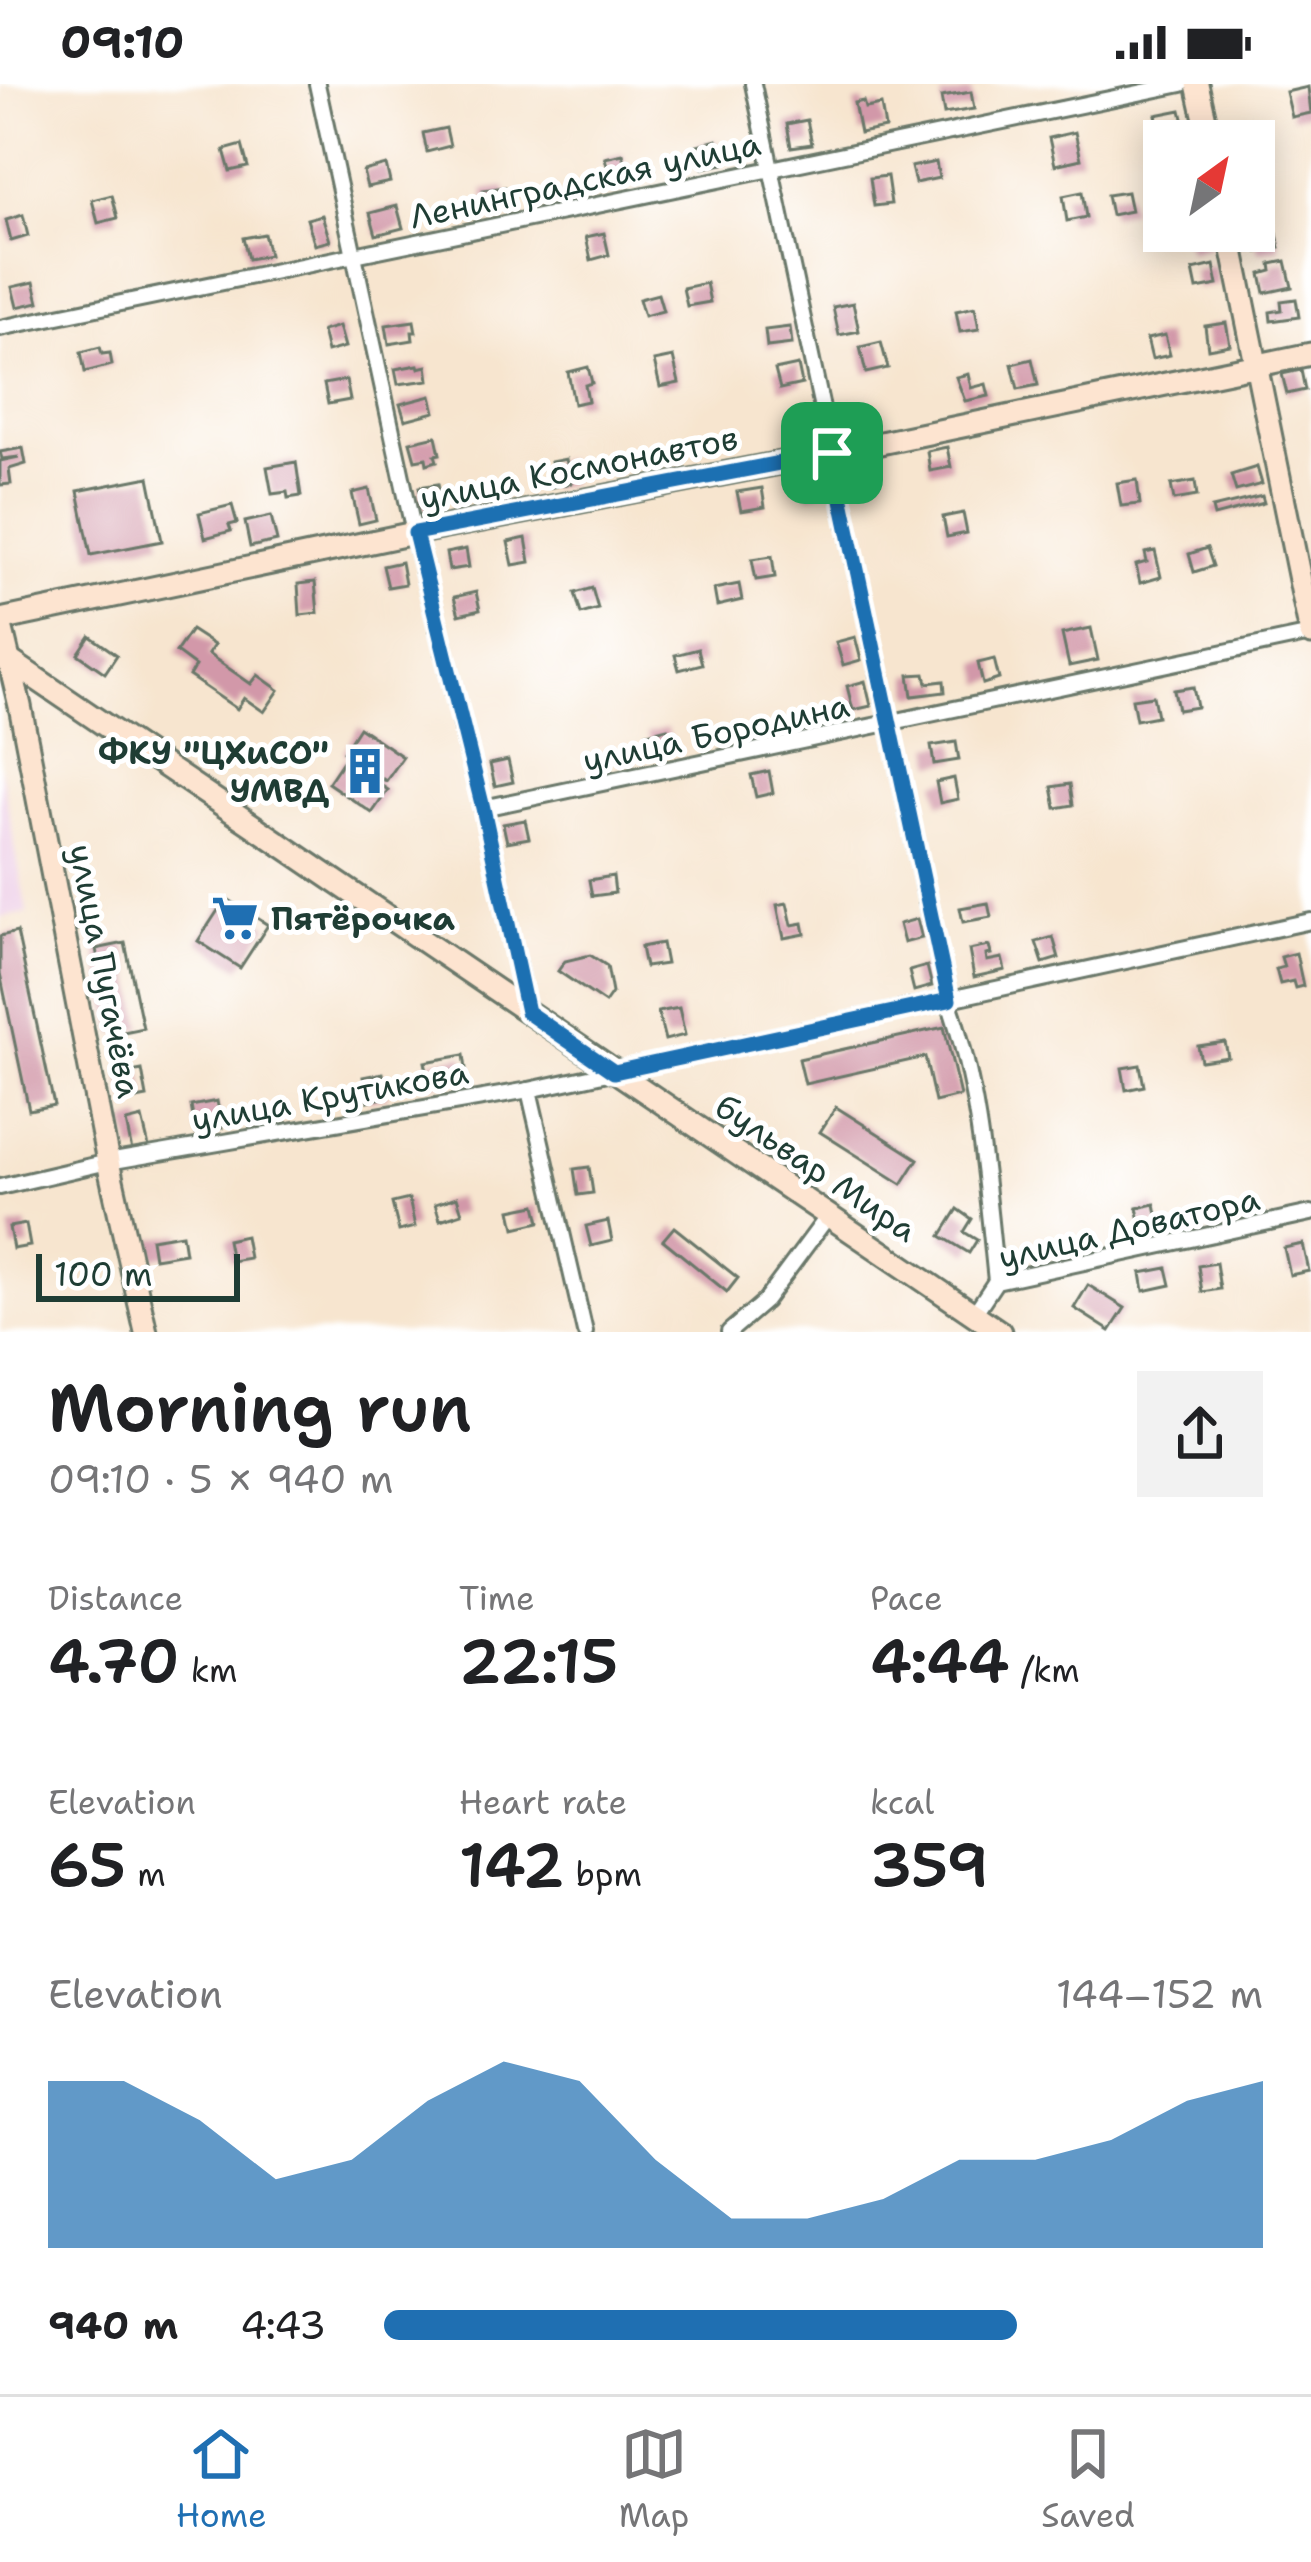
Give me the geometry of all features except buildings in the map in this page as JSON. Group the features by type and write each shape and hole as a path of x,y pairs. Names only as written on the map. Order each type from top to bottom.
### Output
{"street":[{"path":"317,84 527,1012"},
{"path":"753,84 949,1000 964,1043 996,1281"},
{"name":"Ленинградская улица","path":"0,328 1182,84"},
{"path":"1197,84 1205,120"},
{"path":"1234,252 1311,634"},
{"name":"улица Космонавтов","path":"0,621 1311,354"},
{"name":"улица Пугачёва","path":"0,621 146,1332"},
{"name":"улица Бородина","path":"483,808 1311,634"},
{"name":"бульвар Мира","path":"5,656 1000,1332"},
{"path":"614,1072 1311,921"},
{"name":"улица Крутикова","path":"0,1187 108,1162 614,1072"},
{"path":"529,1090 585,1332"},
{"name":"улица Доватора","path":"974,1315 996,1281 1311,1214"},
{"path":"729,1332 765,1301 828,1216"}],"shaded area":[{"path":"0,765 27,913 0,917"}],"place":[{"name":"ФКУ \"ЦХиСО\" УМВД","path":"365,771"},
{"name":"Пятёрочка","path":"235,918"}],"route":[{"path":"832,453 949,1000 614,1072 527,1012 483,808 415,533 832,453"}]}
